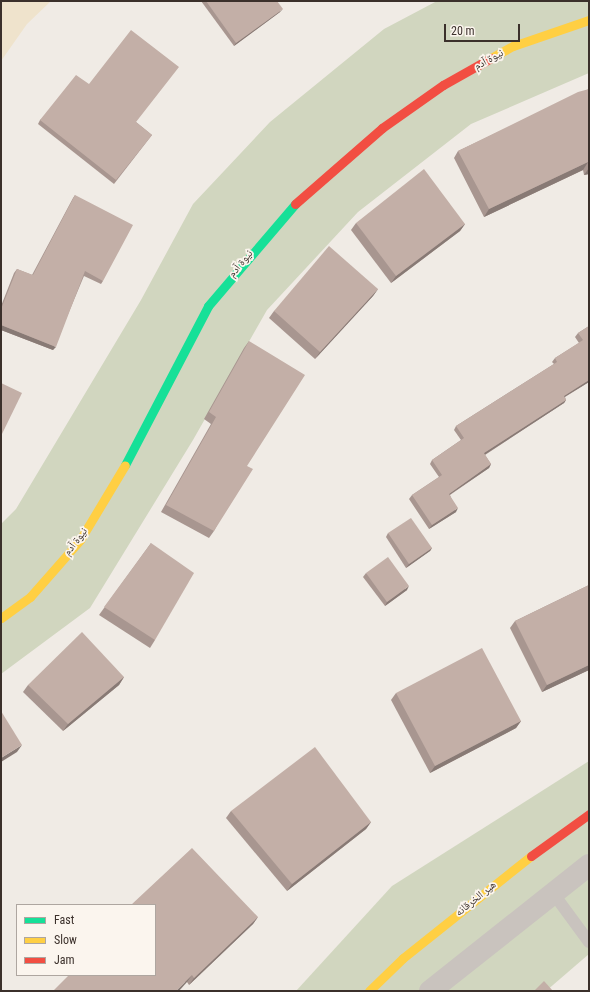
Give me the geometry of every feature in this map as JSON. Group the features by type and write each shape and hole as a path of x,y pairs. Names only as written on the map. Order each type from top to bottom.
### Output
{"street":[{"name":"نيوة آدم","path":"1,618 30,597 80,540 120,474 163,388 208,306 254,249 304,193 382,128 443,85 513,46 589,20"},
{"name":"هير الخرقانه","path":"368,991 403,958 523,862 589,814"},
{"path":"430,991 589,865"}],"lane":[{"path":"553,893 589,942"}],"green space":[{"path":"437,1 589,1 589,73 471,124 358,212 267,310 193,440 90,608 1,674 1,524 16,509 141,300 193,204 270,122 384,29"},
{"path":"589,761 589,954 546,991 296,991 392,886"}],"sand":[{"path":"1,1 51,1 27,24 1,61"}],"building":[{"path":"206,1 277,1 283,9 236,43"},
{"path":"131,30 179,67 136,122 152,135 116,180 40,120 76,75 89,84"},
{"path":"589,89 589,166 588,162 489,209 458,151 578,92"},
{"path":"424,169 465,224 396,276 356,223"},
{"path":"75,195 133,225 103,281 85,271 56,347 1,325 1,309 17,269 33,275"},
{"path":"329,246 378,289 320,352 274,311"},
{"path":"589,326 589,380 564,396 566,400 484,453 491,464 449,494 458,508 432,525 412,495 442,475 432,460 464,438 456,426 557,362 555,358 583,340 578,333"},
{"path":"249,341 305,375 247,466 253,469 214,531 166,505 216,417 209,412"},
{"path":"1,383 22,393 1,436"},
{"path":"411,518 432,548 409,564 388,533"},
{"path":"151,543 194,573 155,640 104,607"},
{"path":"388,557 409,586 387,602 366,573"},
{"path":"589,585 589,665 547,685 515,621"},
{"path":"82,632 124,677 68,724 28,685"},
{"path":"482,648 521,721 435,766 396,693"},
{"path":"1,711 22,745 1,758"},
{"path":"315,747 371,822 292,884 231,811"},
{"path":"192,848 258,917 194,978 192,975 176,991 53,991 68,976 156,976 156,904 132,904"},
{"path":"544,981 553,991 534,991"}],"traffic: fast":[{"path":"125,465 208,306 295,204"}],"traffic: slow":[{"path":"491,58 513,46 589,20"},
{"path":"1,618 30,597 80,540 125,465"},
{"path":"369,991 403,958 531,856"}],"traffic: jam":[{"path":"295,204 382,128 443,85 491,58"},
{"path":"531,856 589,814"}]}
